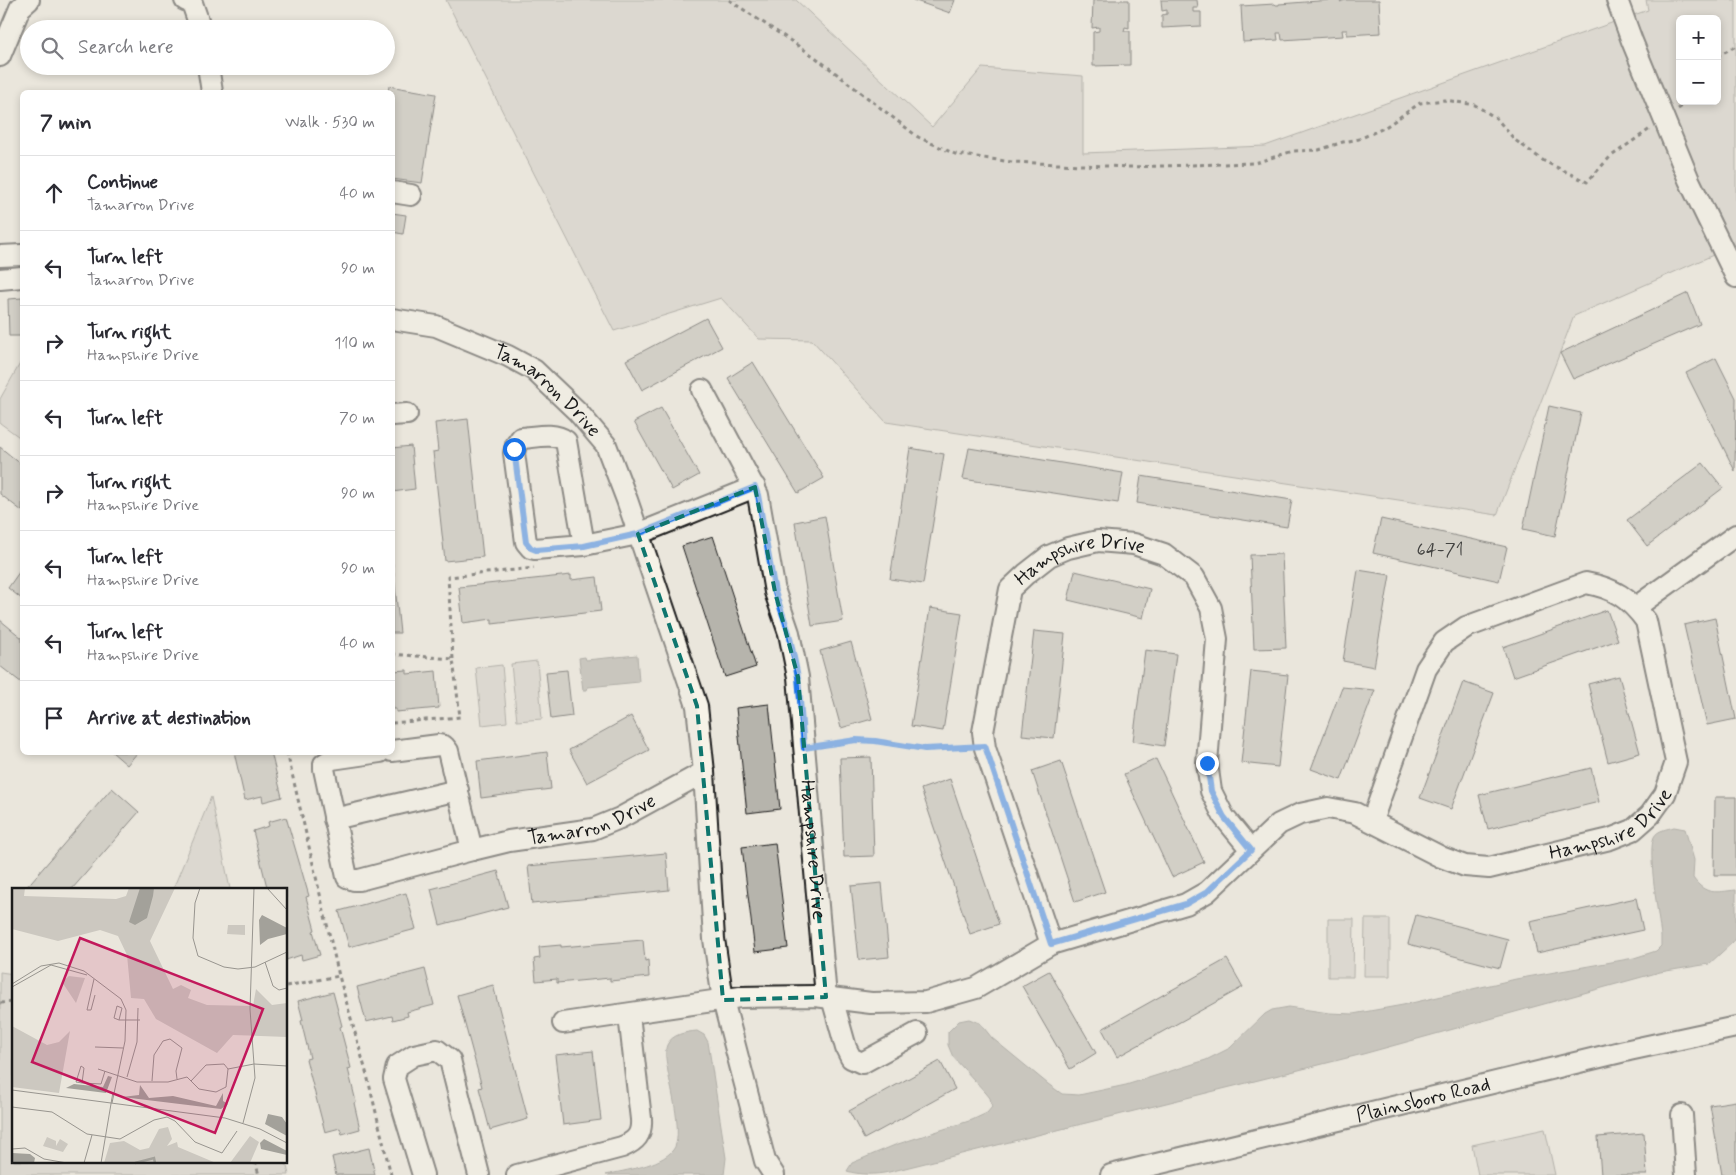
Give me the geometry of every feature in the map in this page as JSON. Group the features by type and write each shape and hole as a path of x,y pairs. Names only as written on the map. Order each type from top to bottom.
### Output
{"street":[{"path":"0,56 20,8 29,0"},
{"path":"185,0 192,4 197,20"},
{"path":"1617,0 1688,180 1736,277"},
{"path":"209,75 212,90"},
{"path":"0,256 20,255"},
{"path":"0,279 20,277"},
{"name":"Tamarron Drive","path":"395,319 436,326 508,356 534,370 577,412 606,445 697,706 704,772 714,939 722,1000 767,1170"},
{"name":"Hampshire Drive","path":"702,390 758,495 775,592 789,633 798,677 829,998"},
{"name":"Tamarron Drive","path":"584,546 566,441 558,436 521,438 516,444 514,453 526,542 531,548 536,550 584,546 638,534 755,487"},
{"path":"1636,607 1736,535"},
{"name":"Hampshire Drive","path":"1051,944 985,746 983,732 1010,589 1049,556 1068,548 1098,541 1134,544 1164,554 1194,577 1211,608 1217,639 1207,763 1211,791 1224,817 1251,850"},
{"name":"Hampshire Drive","path":"722,1000 740,997 829,998 871,1003 926,1002 976,988 1051,944 1186,904 1207,892 1279,824 1300,814 1328,808 1355,813 1441,857 1464,866 1489,868 1610,840 1633,830 1650,815 1665,794 1676,762 1646,620 1636,607 1622,596 1605,587 1586,583 1466,627 1444,642 1426,669 1372,821"},
{"path":"395,751 439,745 444,746 448,751 472,850"},
{"name":"Tamarron Drive","path":"359,755 332,759 324,764 347,877 354,880 509,841 593,829 620,818 704,772"},
{"path":"334,819 458,790"},
{"path":"829,998 851,1058 862,1063 917,1033"},
{"path":"563,1023 629,1015 722,1000"},
{"path":"517,1175 622,1147 639,1136 641,1119 629,1015"},
{"name":"Plainsboro Road","path":"1111,1175 1629,1050 1736,1027"},
{"path":"422,1175 394,1079 397,1066 414,1056 437,1050 450,1060 479,1175"},
{"path":"1682,1115 1686,1175"}],"path":[{"path":"729,0 814,57 918,137 955,154 1012,162 1129,167 1255,162 1293,151 1319,150 1359,139 1384,128 1420,102 1445,100 1474,105 1496,118 1515,140 1544,161 1587,182 1610,157 1650,128"},
{"path":"1721,54 1736,46"},
{"path":"395,723 460,717 453,659 448,577 534,568"},
{"path":"395,654 453,659"},
{"path":"804,748 856,740 925,749 985,746"},
{"path":"288,755 339,976 367,1075 391,1175"},
{"path":"288,986 339,976"},
{"path":"255,1162 259,1175"}],"highlighted area":[{"path":"755,487 775,592 798,677 826,997 723,1000 697,706 638,534"}],"shaded area":[{"path":"446,0 796,0 932,127 982,68 1083,76 1083,153 1265,146 1648,10 1646,0 1736,0 1736,245 1574,316 1497,515 886,422 812,340 759,339 721,298 614,331"},
{"path":"20,364 20,438 0,423 0,399"},
{"path":"637,655 639,682 588,687 587,690 583,690 579,658 585,657 586,660"},
{"path":"537,661 542,719 517,721 511,664"},
{"path":"502,665 507,722 482,725 476,668"},
{"path":"211,797 230,888 173,888"},
{"path":"1674,827 1685,829 1694,860 1693,878 1698,884 1712,892 1736,890 1736,936 1733,942 1709,964 1660,972 1363,1054 889,1172 868,1174 847,1171 852,1163 895,1145 972,1120 987,1113 992,1107 990,1098 953,1057 948,1045 948,1032 959,1021 969,1019 980,1023 992,1038 1048,1084 1062,1094 1079,1095 1126,1085 1206,1060 1230,1048 1265,1014 1272,1010 1289,1007 1329,1013 1353,1014 1403,1005 1516,979 1634,958 1656,951 1661,946 1661,936 1656,901 1652,845 1655,835 1663,830"},
{"path":"1328,919 1354,919 1353,977 1328,977"},
{"path":"1365,919 1390,919 1390,976 1364,976"},
{"path":"0,972 12,974 12,1162 286,1162 289,1175 0,1175"},
{"path":"697,1031 704,1035 708,1042 726,1158 724,1175 606,1175 651,1164 673,1150 676,1144 677,1124 666,1062 666,1048 672,1038 684,1033"},
{"path":"1545,1129 1555,1175 1478,1175 1472,1145"}],"building":[{"path":"913,0 955,0 950,13"},
{"path":"1093,0 1129,0 1129,28 1125,27 1124,31 1130,31 1130,65 1093,66 1093,32 1099,31 1099,27 1092,28"},
{"path":"1161,0 1197,0 1198,8 1193,8 1193,12 1201,12 1201,26 1162,28 1162,15 1167,14 1167,10 1162,11"},
{"path":"1340,0 1340,2 1345,0 1379,0 1381,33 1347,35 1347,30 1342,30 1343,36 1282,40 1281,33 1277,33 1278,40 1243,42 1241,6 1279,5"},
{"path":"389,86 436,94 422,183 395,179 395,90 388,90"},
{"path":"395,213 406,215 403,234 395,233"},
{"path":"1688,293 1700,324 1573,379 1560,353"},
{"path":"20,298 20,336 9,336 8,299"},
{"path":"706,318 722,347 642,390 626,360"},
{"path":"1716,358 1736,398 1735,471 1686,373"},
{"path":"753,362 824,478 798,493 728,378"},
{"path":"1549,406 1581,413 1555,536 1523,529"},
{"path":"661,408 699,475 672,490 634,422"},
{"path":"468,419 483,557 445,561 433,452 438,451 435,423"},
{"path":"411,446 415,489 395,492 395,448"},
{"path":"0,447 20,463 20,509 0,494"},
{"path":"910,448 944,454 923,584 890,579"},
{"path":"969,448 1123,473 1118,503 963,479"},
{"path":"1703,463 1723,488 1647,546 1627,520"},
{"path":"1141,476 1292,500 1287,527 1137,503"},
{"path":"825,516 843,621 812,626 795,522"},
{"path":"1381,519 1507,547 1499,581 1373,553"},
{"path":"713,536 756,667 725,677 682,546"},
{"path":"1282,554 1286,648 1254,649 1250,555"},
{"path":"1358,570 1390,575 1374,667 1343,661"},
{"path":"20,571 20,597 8,588"},
{"path":"1075,571 1150,589 1143,618 1068,600"},
{"path":"571,575 571,580 597,577 601,611 492,624 492,619 463,623 459,587"},
{"path":"395,586 400,633 395,633"},
{"path":"930,608 962,613 943,731 911,726"},
{"path":"1607,610 1618,640 1513,677 1503,647"},
{"path":"1715,618 1736,719 1707,725 1684,625"},
{"path":"0,620 20,636 20,681 0,666"},
{"path":"1034,631 1065,634 1054,738 1022,735"},
{"path":"851,642 872,719 841,728 820,651"},
{"path":"1145,650 1176,654 1164,746 1133,741"},
{"path":"407,670 407,674 436,671 439,708 396,712 395,671"},
{"path":"567,670 572,716 551,719 546,672"},
{"path":"1251,671 1288,675 1278,767 1241,763"},
{"path":"1619,676 1640,753 1608,762 1588,684"},
{"path":"1463,682 1494,693 1451,809 1420,798"},
{"path":"1342,687 1375,690 1341,780 1311,769"},
{"path":"769,704 780,809 747,813 736,708"},
{"path":"631,716 649,750 587,783 569,750"},
{"path":"547,752 551,789 481,798 477,761"},
{"path":"115,755 135,755 127,765"},
{"path":"235,755 272,755 282,797 263,802 262,796 245,800"},
{"path":"871,757 874,856 844,857 840,758"},
{"path":"1156,759 1204,862 1172,877 1124,774"},
{"path":"1061,761 1105,892 1075,902 1032,771"},
{"path":"1591,768 1599,802 1488,829 1479,795"},
{"path":"950,779 999,924 970,934 921,789"},
{"path":"112,788 139,812 73,888 26,888"},
{"path":"1715,797 1736,797 1736,875 1714,875"},
{"path":"286,817 309,896 306,897 320,955 302,960 301,955 288,959 288,888 265,888 267,887 253,831 269,826 268,822"},
{"path":"775,843 788,948 755,952 742,847"},
{"path":"666,853 669,890 532,904 528,866"},
{"path":"498,871 508,907 440,925 431,889"},
{"path":"882,883 889,957 859,960 851,886"},
{"path":"406,893 416,929 349,947 339,911"},
{"path":"1636,898 1643,930 1537,953 1530,921"},
{"path":"1416,915 1508,939 1500,968 1408,944"},
{"path":"643,940 645,961 648,960 649,977 610,981 610,978 557,983 557,979 536,981 534,959 540,958 539,947"},
{"path":"1227,959 1243,987 1117,1057 1102,1029"},
{"path":"425,969 434,1005 407,1012 408,1016 393,1020 392,1016 366,1022 357,987"},
{"path":"1049,971 1096,1053 1070,1069 1022,986"},
{"path":"493,985 528,1119 490,1130 479,1088 482,1087 457,995"},
{"path":"333,992 351,1068 348,1069 360,1129 342,1134 340,1128 325,1132 306,1059 310,1058 298,1001"},
{"path":"593,1051 601,1120 563,1125 555,1055"},
{"path":"940,1061 955,1089 864,1139 849,1111"},
{"path":"1736,1101 1736,1175 1722,1175 1710,1105"},
{"path":"1644,1133 1647,1175 1601,1175 1598,1137"},
{"path":"369,1148 375,1175 336,1175 332,1157"}],"route":[{"path":"514,449 526,542 531,548 536,550 584,546 638,534 755,487 775,592 789,633 798,677 804,748 856,740 925,749 985,746 1051,944 1186,904 1207,892 1251,850 1224,817 1211,791 1207,763"}]}
